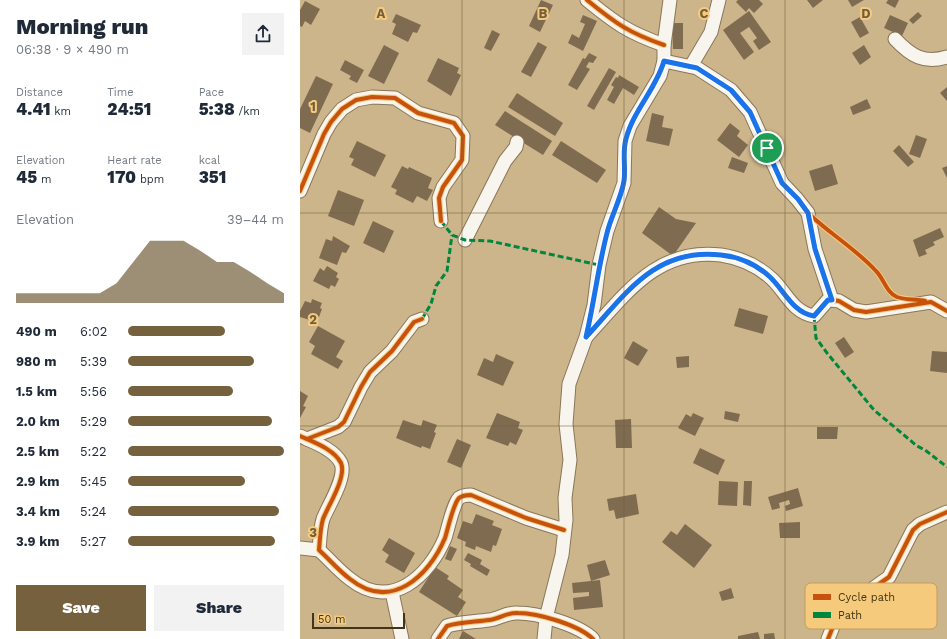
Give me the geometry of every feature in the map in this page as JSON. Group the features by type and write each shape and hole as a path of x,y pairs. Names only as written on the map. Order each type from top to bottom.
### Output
{"street":[{"path":"587,0 629,32 664,45"},
{"path":"544,639 546,618 562,555 565,498 570,460 566,424 569,384 586,337 594,305 599,265 607,231 624,183 625,141 630,126 660,76 664,61 664,45 670,0"},
{"path":"691,66 711,32 719,0"},
{"path":"895,39 911,53 922,59 934,61 947,57"},
{"path":"664,61 697,68 731,90 750,112 782,183 798,199 808,213 815,249 832,300"},
{"path":"300,191 324,134 342,109 356,100 372,96 395,98 418,113 454,123 463,136 464,148 462,160 443,187 439,198 441,222"},
{"path":"465,240 488,198 505,161 516,147 517,142"},
{"path":"586,337 619,300 656,267 675,259 708,253 729,256 757,266 780,286 794,306 806,315 814,316 828,300 838,301 854,310 866,312 931,302 947,311"},
{"path":"304,437 338,427 344,422 370,372 392,351 414,322 422,319"},
{"path":"304,437 329,451 341,465 342,471 335,495 323,519 319,550"},
{"path":"300,548 319,550 351,580 368,589 392,592 413,582 429,566 444,539 456,503 465,495 471,495 526,518 564,530"},
{"path":"881,583 889,577 913,530 920,524 947,512"},
{"path":"392,592 402,639"},
{"path":"438,639 447,626 491,620 505,614 518,613 546,618 577,628 588,634 593,639"},
{"path":"828,639 832,629"}],"building":[{"path":"541,0 553,5 540,32 529,26"},
{"path":"738,0 759,0 763,4 754,13 749,8 746,12 736,2"},
{"path":"807,0 823,0 813,8"},
{"path":"848,0 864,0 852,7"},
{"path":"888,0 899,0 895,8 886,3"},
{"path":"305,1 320,9 311,25 305,21 302,27 300,26 300,10"},
{"path":"749,11 771,42 759,50 753,41 757,38 749,27 740,33 754,52 744,60 723,30"},
{"path":"918,12 922,16 913,24 909,20"},
{"path":"396,14 421,25 417,33 413,32 408,42 392,34 396,24 392,22"},
{"path":"583,15 597,21 583,51 568,43 572,34 579,38 585,24 580,22"},
{"path":"890,15 908,23 902,36 884,28"},
{"path":"860,17 869,33 860,38 851,22"},
{"path":"672,23 683,23 683,49 673,49"},
{"path":"492,30 500,34 491,51 484,48"},
{"path":"538,42 547,47 531,77 521,72"},
{"path":"384,45 399,53 384,84 368,76"},
{"path":"864,45 871,57 860,65 852,53"},
{"path":"589,53 597,57 593,63 589,62 586,67 590,69 577,90 568,85 583,58 585,59"},
{"path":"438,58 459,68 457,73 461,75 451,96 427,81"},
{"path":"345,60 364,70 357,83 349,79 351,76 340,70"},
{"path":"609,68 616,72 594,110 587,106"},
{"path":"619,75 639,87 634,95 623,88 614,104 607,100 614,87 611,85"},
{"path":"316,76 333,84 310,133 300,128 300,109"},
{"path":"947,87 947,101 940,93"},
{"path":"517,93 563,123 555,136 508,107"},
{"path":"867,99 871,108 853,115 850,107"},
{"path":"505,111 552,141 543,155 495,125"},
{"path":"652,113 664,116 662,127 673,129 669,146 646,141"},
{"path":"730,123 740,131 737,136 748,145 739,157 717,140"},
{"path":"916,135 927,139 920,158 909,154"},
{"path":"357,141 386,155 375,177 351,165 354,159 349,157"},
{"path":"561,141 606,170 597,183 552,155"},
{"path":"899,145 914,162 908,167 893,151"},
{"path":"732,157 748,163 744,173 728,168"},
{"path":"832,164 838,184 815,191 809,171"},
{"path":"402,166 408,169 409,167 432,178 428,188 433,190 427,201 417,196 413,203 395,194 397,190 391,187"},
{"path":"947,166 947,178 942,168"},
{"path":"338,190 364,200 354,226 328,216"},
{"path":"659,207 676,219 696,223 673,256 642,233"},
{"path":"373,221 394,231 384,253 363,243"},
{"path":"940,228 944,237 933,242 935,245 925,250 927,254 919,257 913,240"},
{"path":"333,236 350,246 346,253 342,252 337,265 319,258 326,239 332,241"},
{"path":"327,266 338,273 336,277 339,279 335,287 331,285 329,289 313,281 320,268 324,271"},
{"path":"312,299 322,303 320,308 322,309 319,317 315,315 313,321 300,317 300,311 305,301 311,303"},
{"path":"739,308 768,316 763,334 734,326"},
{"path":"318,326 345,341 336,357 343,361 338,369 311,354 315,346 309,342"},
{"path":"844,337 854,352 845,358 835,343"},
{"path":"633,341 648,350 638,366 624,358"},
{"path":"932,351 947,352 947,373 930,371"},
{"path":"496,354 514,362 503,386 477,375 484,358 493,362"},
{"path":"689,356 689,367 677,368 676,357"},
{"path":"300,391 308,396 303,406 306,407 300,418"},
{"path":"725,411 740,414 738,422 724,419"},
{"path":"497,413 520,422 518,428 523,430 516,445 510,442 508,446 486,438"},
{"path":"693,413 704,418 695,436 678,428 686,414 691,417"},
{"path":"631,419 632,448 616,448 615,420"},
{"path":"403,420 421,426 423,420 437,425 434,432 436,433 430,449 422,446 421,448 396,438"},
{"path":"817,427 838,427 837,439 817,439"},
{"path":"457,439 471,445 461,468 447,462"},
{"path":"700,448 725,460 718,475 693,463"},
{"path":"719,481 738,482 737,506 718,505"},
{"path":"744,481 752,481 751,506 743,505"},
{"path":"798,488 803,506 786,511 785,506 790,504 789,500 779,503 780,508 772,510 768,497"},
{"path":"636,494 639,514 616,519 614,510 609,511 607,499"},
{"path":"476,514 494,521 492,525 502,529 496,546 493,545 491,552 476,546 475,550 465,546 466,542 457,538 463,521 472,524"},
{"path":"800,522 800,538 780,538 779,523"},
{"path":"685,524 712,545 694,568 662,542 671,531 677,535"},
{"path":"389,538 415,553 404,573 385,562 389,555 382,550"},
{"path":"450,546 457,549 451,561 445,559"},
{"path":"468,553 482,560 480,564 490,570 487,576 470,566 471,564 464,560"},
{"path":"605,560 610,575 591,581 587,565"},
{"path":"435,567 449,576 447,579 463,590 458,597 466,602 457,616 419,592"},
{"path":"600,580 603,607 574,610 573,598 589,596 589,592 573,593 572,583"},
{"path":"731,588 734,598 722,601 719,592"},
{"path":"463,631 476,639 459,639"},
{"path":"758,632 760,639 738,639 738,636"},
{"path":"774,633 775,639 764,639 764,634"}],"marked path":[{"path":"441,221 452,235 465,240 490,241 599,265"},
{"path":"422,319 431,304 436,286 447,271 452,235"},
{"path":"814,316 816,338 874,410 917,446 925,450 947,467"}],"cycle path":[{"path":"587,0 623,27 664,45"},
{"path":"664,61 697,68 731,90 750,112 782,183 808,213 815,249 832,300"},
{"path":"300,191 324,134 331,122 342,109 356,100 372,97 395,98 418,113 454,123 463,136 462,160 443,187 439,198 441,221"},
{"path":"808,213 868,263 879,274 893,295 903,299 925,301"},
{"path":"586,337 628,290 643,277 660,266 678,259 698,255 728,256 741,259 753,265 765,272 795,306 807,314 814,316 828,300 839,301 854,310 866,312 931,302 947,311"},
{"path":"307,439 338,427 344,422 370,372 392,351 414,322 422,319"},
{"path":"300,436 323,446 338,458 341,463 342,469 339,483 323,519 319,550 346,576 365,588 380,592 394,591 407,585 419,576 438,552 445,538 457,501 459,498 464,496 471,495 526,518 564,530"},
{"path":"881,583 889,577 913,530 920,524 947,512"},
{"path":"438,639 447,626 493,619 514,613 536,615 558,621 578,629 593,639"},
{"path":"828,639 832,629"}],"route":[{"path":"664,61 697,68 715,78 731,90 750,112 767,148 774,168 782,183 798,199 808,213 815,249 827,280 832,300 828,300 814,316 806,315 794,306 780,286 757,266 729,256 708,253 675,259 656,267 637,282 619,300 586,337 594,305 599,265 607,231 624,183 626,165 625,141 630,126 660,76 664,61"}]}
